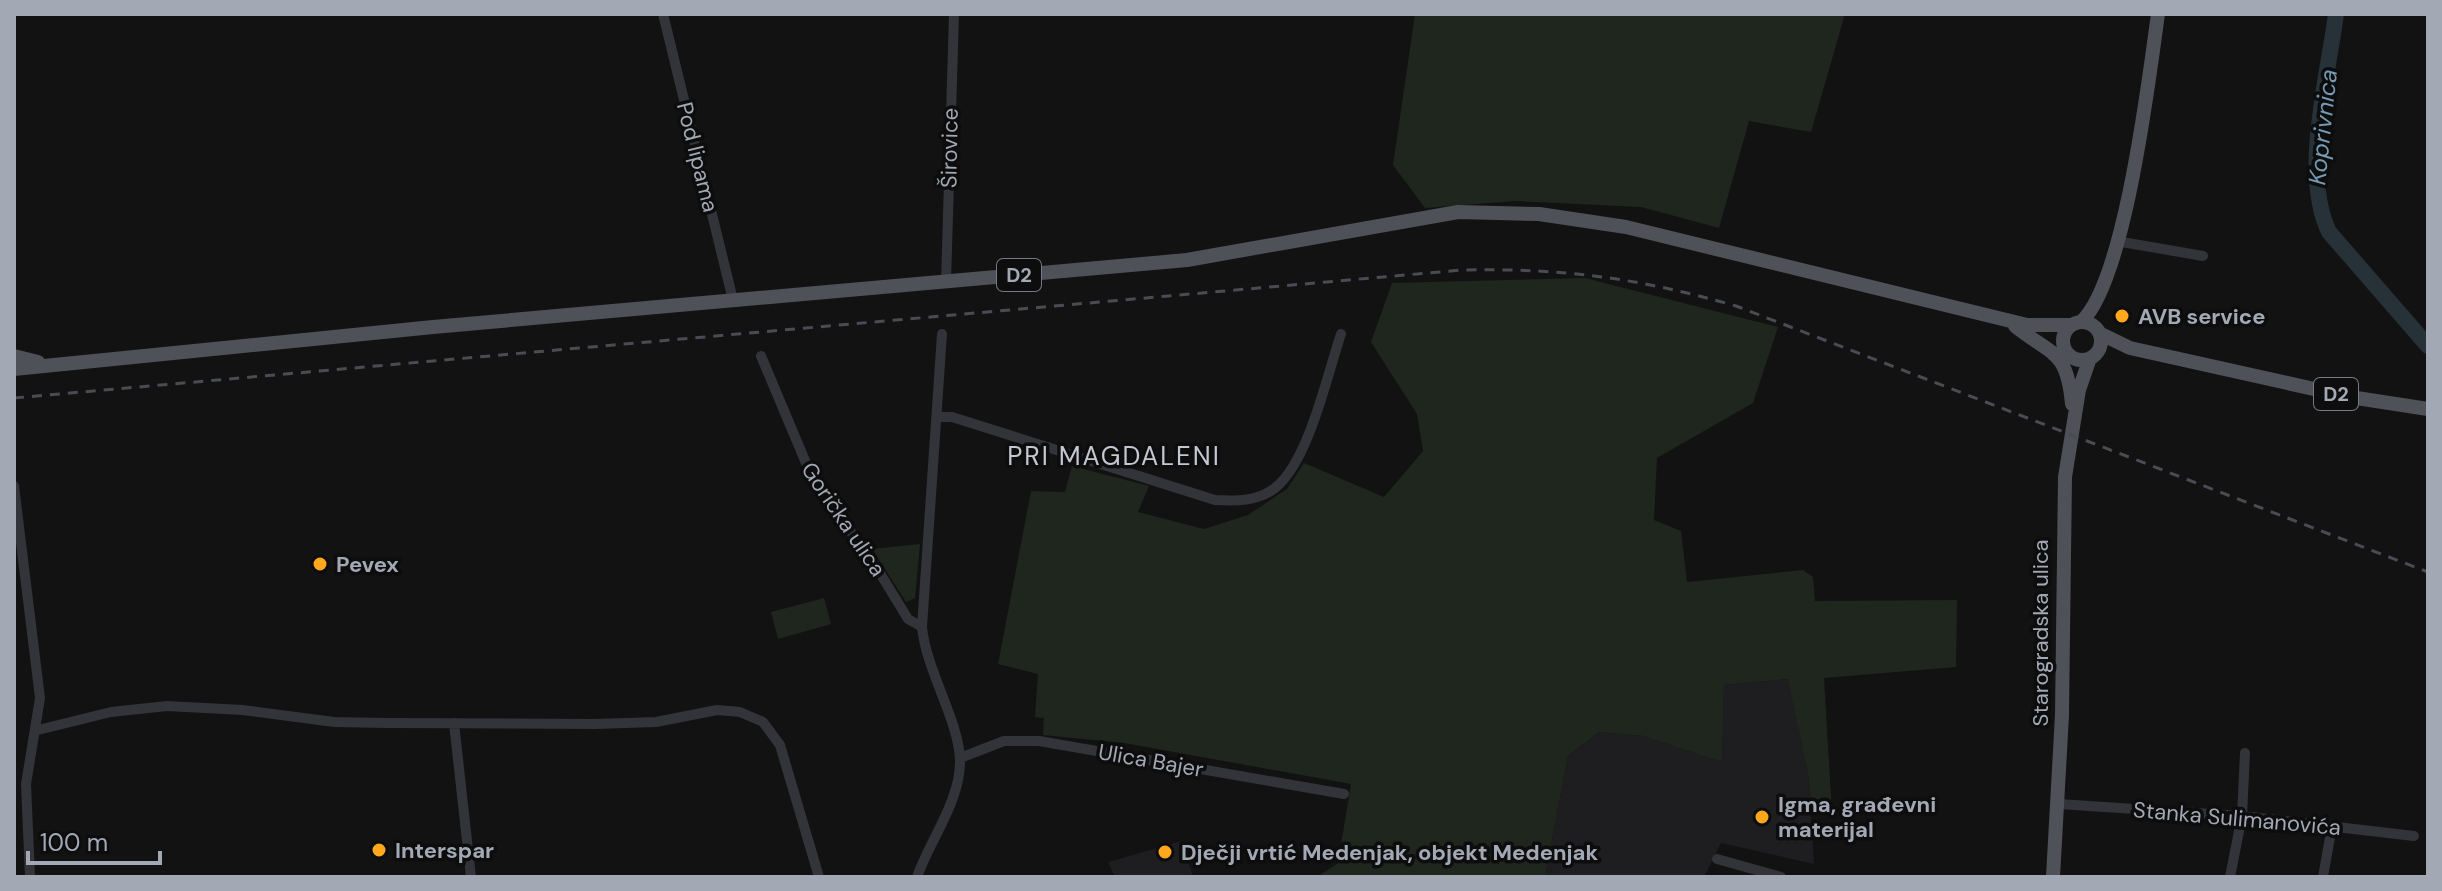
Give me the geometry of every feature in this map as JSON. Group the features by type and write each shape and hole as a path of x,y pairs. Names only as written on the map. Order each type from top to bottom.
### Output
{"main road":[{"path":"2098,331 2101,293 2145,112 2158,14"},
{"name":"D2","path":"14,369 1187,260 1429,216 1500,212 1626,227 2027,325 2076,324 2098,331 2130,348 2350,397 2428,409"},
{"path":"2068,352 2064,334 2101,293"},
{"path":"2009,320 2043,342 2060,360 2075,415"},
{"name":"D2","path":"2027,325 2068,352 2094,355 2130,348"},
{"name":"Starogradska ulica","path":"2053,877 2059,804 2063,518 2079,390 2094,355 2098,331"},
{"name":"Starogradska ulica","path":"2068,352 2079,390"},
{"path":"14,356 66,365"}],"street":[{"name":"Pod lipama","path":"663,14 733,300"},
{"name":"Širovice","path":"946,282 954,14"},
{"path":"2116,241 2203,256"},
{"path":"917,877 954,792 960,758 926,651 922,627 939,417 942,334"},
{"path":"939,417 952,417 1215,500 1241,502 1276,487 1292,467 1306,438 1341,334"},
{"name":"Gorička ulica","path":"761,356 814,482 875,565 908,619 922,627"},
{"path":"14,486 40,698 38,730 26,784 30,877"},
{"path":"38,730 111,712 167,706 243,710 334,722 635,723 717,710 755,717 769,728 780,745 819,877"},
{"path":"454,723 471,877"},
{"name":"Ulica Bajer","path":"960,758 1004,741 1039,741 1344,794"},
{"path":"2230,877 2242,816 2245,753"},
{"name":"Stanka Sulimanovića","path":"2059,804 2242,816 2414,836"},
{"path":"2323,877 2332,826"},
{"path":"1717,859 1781,877"}],"shaded area":[{"path":"1415,14 1845,14 1811,132 1749,121 1719,228 1641,207 1516,201 1425,208 1393,165"},
{"path":"1585,278 1778,327 1753,403 1657,458 1654,520 1681,531 1687,582 1803,570 1813,577 1815,601 1957,600 1956,667 1824,678 1832,813 1811,812 1808,774 1788,679 1724,685 1722,762 1644,736 1599,732 1568,756 1545,877 1317,877 1338,863 1351,784 1124,743 1043,735 1044,718 1035,717 1038,674 998,664 1031,491 1065,492 1072,466 1149,486 1138,512 1204,529 1248,515 1287,489 1304,463 1384,497 1423,451 1417,414 1371,342 1392,283"},
{"path":"920,544 915,598 906,602 872,549"},
{"path":"824,598 831,624 778,639 771,612"},
{"path":"1789,679 1808,774 1814,864 1721,843 1704,877 1545,877 1568,756 1599,732 1644,736 1722,762 1724,685"},
{"name":"Dječji vrtić Medenjak, objekt Medenjak","path":"1182,841 1193,877 1115,877 1108,862"}],"waterway":[{"name":"Koprivnica","path":"2336,14 2319,125 2317,182 2321,209 2329,232 2428,346"}],"railway":[{"path":"14,398 1462,270 1567,273 1666,288 1736,306 2428,572"}],"place":[{"name":"AVB service","path":"2122,316"},
{"name":"Pevex","path":"320,564"},
{"name":"Igma, građevni materijal","path":"1762,817"},
{"name":"Interspar","path":"379,850"},
{"name":"Dječji vrtić Medenjak, objekt Medenjak","path":"1165,852"}],"district":[{"name":"PRI MAGDALENI","path":"1114,456"}]}
